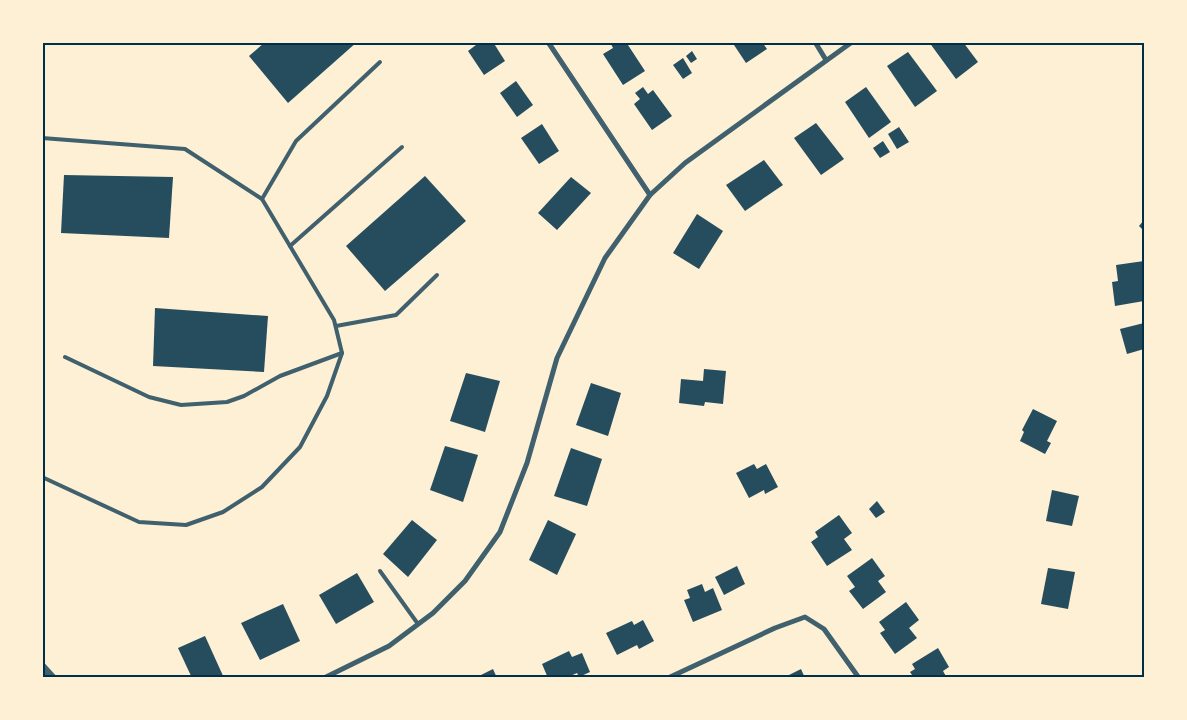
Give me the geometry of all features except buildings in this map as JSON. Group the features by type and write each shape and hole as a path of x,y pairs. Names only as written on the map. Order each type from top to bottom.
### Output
{"street":[{"path":"548,42 650,195"},
{"path":"815,42 826,60"},
{"path":"324,678 389,646 433,613 465,581 500,532 527,463 557,358 605,258 650,195 685,163 852,42"},
{"path":"668,678 775,628 805,617 824,629 859,678"},
{"path":"42,667 52,678"}],"lane":[{"path":"262,199 296,141 380,62"},
{"path":"42,138 185,149 262,199 334,320 342,354 327,396 300,447 262,487 223,512 186,525 139,522 42,477"},
{"path":"290,246 402,148"},
{"path":"336,326 396,315 437,275"},
{"path":"65,356 149,397 182,405 227,402 244,396 280,376 342,354"},
{"path":"380,571 418,624"}]}
